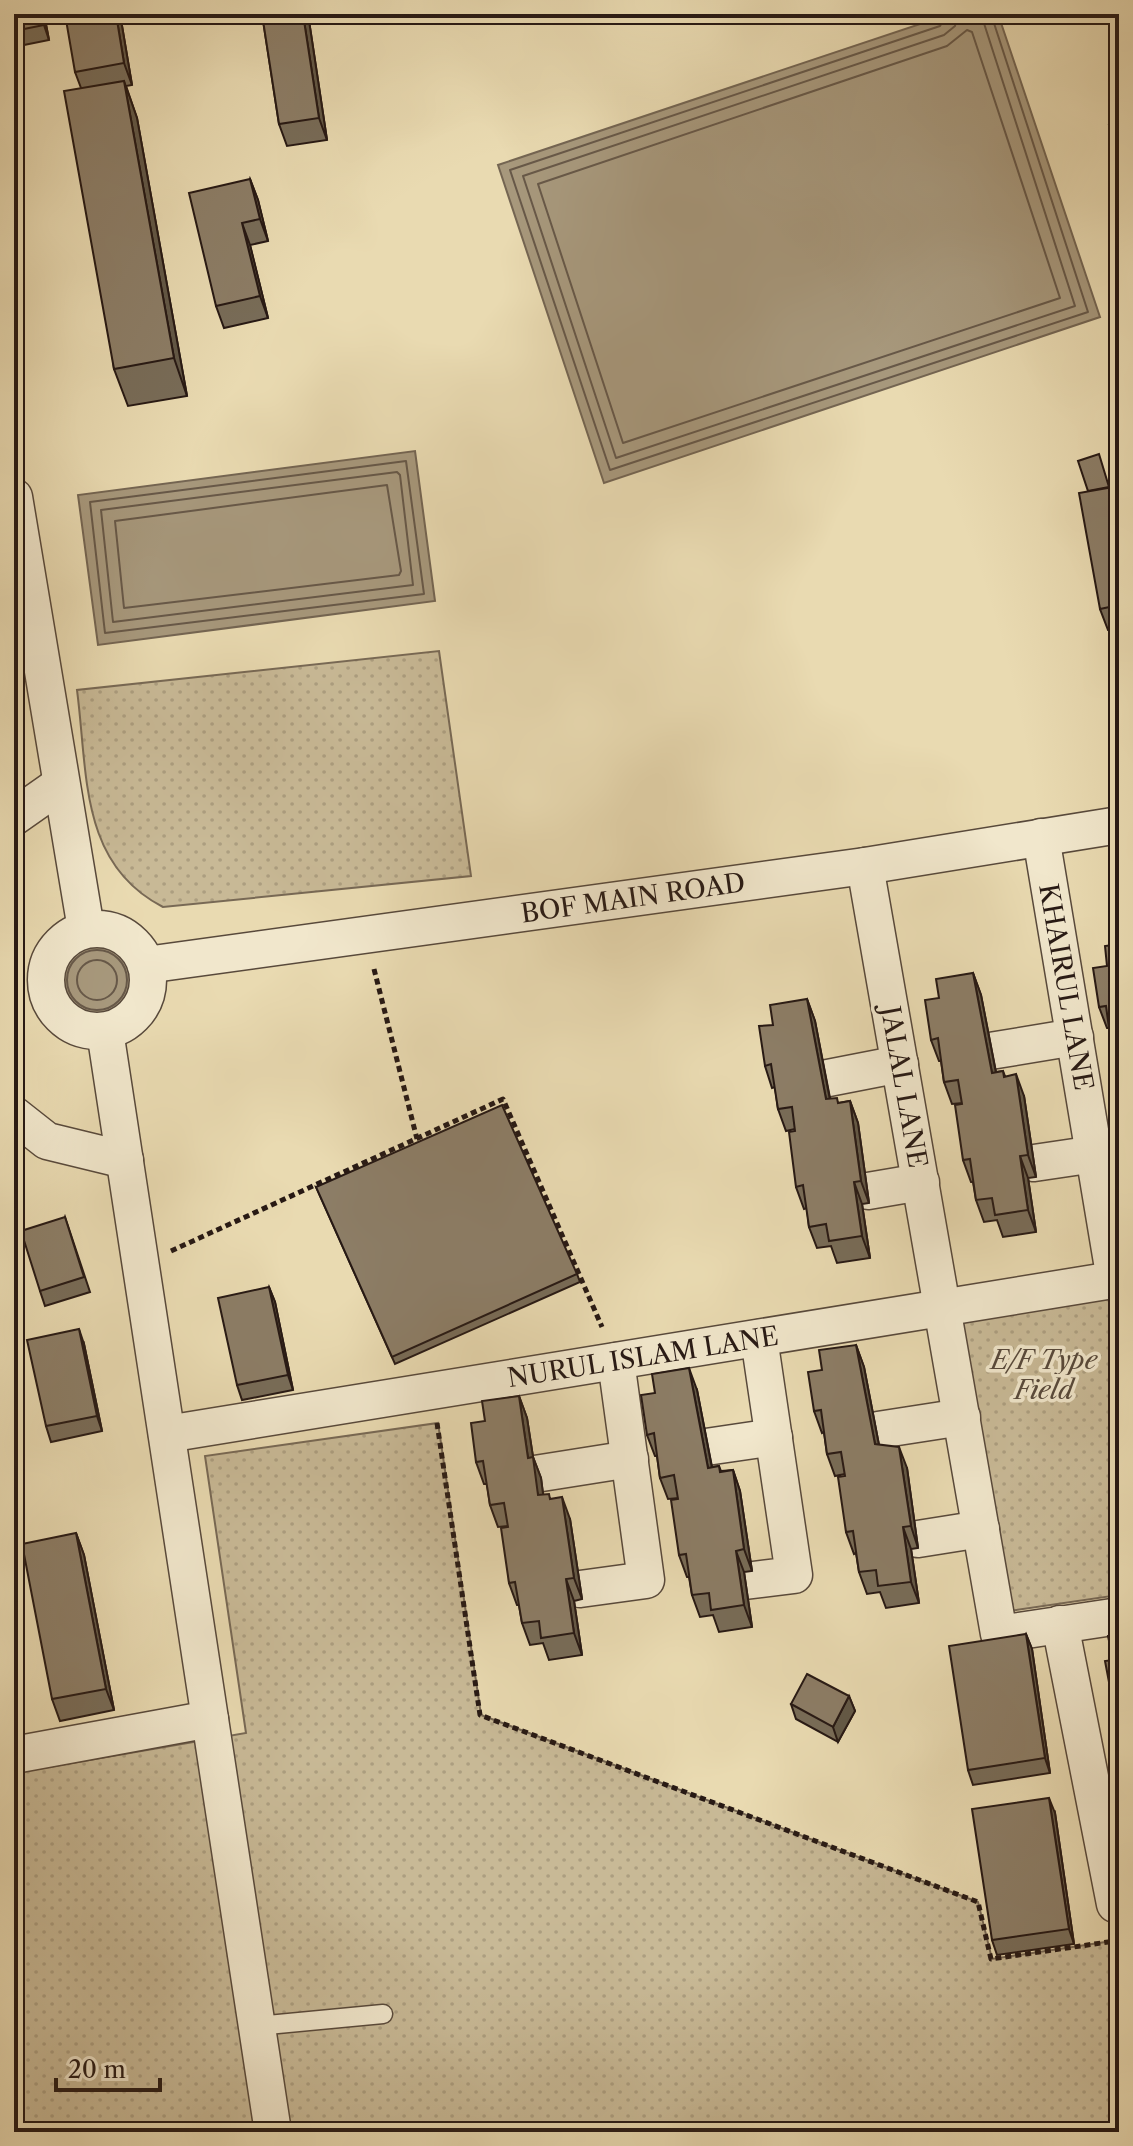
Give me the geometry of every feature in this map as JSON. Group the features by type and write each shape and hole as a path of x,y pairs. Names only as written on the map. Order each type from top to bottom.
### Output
{"street":[{"path":"14,497 86,929"},
{"path":"14,817 61,784"},
{"name":"BOF MAIN ROAD","path":"146,965 865,866 1119,825"},
{"name":"KHAIRUL LANE","path":"1041,837 1117,1279"},
{"name":"JALAL LANE","path":"865,866 999,1634 1060,1624"},
{"path":"101,928 129,940 146,965 148,982 145,1000 136,1015 122,1026 105,1031 80,1029 59,1015 49,1001 30,986 46,969 60,943 86,929 101,928"},
{"path":"105,1031 273,2132"},
{"path":"990,1051 1075,1037"},
{"path":"823,1079 900,1064"},
{"path":"14,1115 47,1141 125,1160"},
{"path":"1034,1163 1095,1154"},
{"path":"868,1191 921,1182"},
{"name":"NURUL ISLAM LANE","path":"167,1434 1117,1279"},
{"path":"745,1581 794,1575 759,1338"},
{"path":"580,1589 646,1580 616,1361"},
{"path":"878,1430 962,1417"},
{"path":"706,1447 774,1437"},
{"path":"535,1474 630,1459"},
{"path":"918,1539 981,1529"},
{"path":"1115,1904 1060,1624 1119,1616"},
{"path":"14,1755 210,1719"}],"lane":[{"path":"257,2026 383,2014"}],"path":[{"path":"365,936 417,1139"},
{"path":"141,1265 503,1099 616,1361"},
{"path":"421,1421 436,1419 480,1715 978,1902 991,1959 1119,1940"}],"green space":[{"path":"439,651 471,876 163,907 136,889 116,867 102,841 93,814 77,690"},
{"name":"E/F Type Field","path":"1119,1290 1119,1595 1003,1612 959,1313"},
{"path":"438,1423 481,1715 978,1902 992,1959 1119,1940 1119,2132 14,2132 14,1773 246,1733 205,1456"}],"water":[{"path":"950,14 998,14 1100,317 604,483 498,165"},
{"path":"415,451 435,601 98,645 78,495"},
{"path":"97,942 112,945 124,953 132,965 135,980 132,995 124,1007 112,1015 97,1018 82,1015 70,1007 62,995 59,980 62,965 70,953 82,945"}],"building":[{"path":"14,14 41,14 44,25 14,31"},
{"path":"65,14 116,14 124,63 75,72"},
{"path":"262,14 303,14 319,118 279,124"},
{"path":"124,81 174,358 114,369 64,91"},
{"path":"1119,122 1119,156 1109,125"},
{"path":"250,179 260,219 242,223 260,296 216,306 189,193"},
{"path":"1099,454 1109,487 1088,491 1078,461"},
{"path":"1119,486 1119,605 1100,609 1079,493"},
{"path":"1119,944 1119,1049 1112,1050 1106,1006 1099,1007 1093,968 1107,966 1105,946"},
{"path":"973,973 992,1073 1003,1071 1004,1077 1016,1074 1028,1155 1020,1156 1028,1210 995,1215 992,1198 976,1200 970,1159 963,1160 955,1105 962,1104 958,1080 944,1082 938,1038 931,1040 925,1000 939,998 936,979"},
{"path":"807,999 826,1099 837,1098 838,1103 850,1101 861,1181 854,1182 862,1236 829,1241 826,1224 809,1227 803,1185 796,1187 789,1132 795,1131 792,1107 778,1109 771,1064 765,1066 759,1026 773,1025 770,1005"},
{"path":"502,1105 577,1274 392,1357 316,1187"},
{"path":"65,1217 84,1277 40,1291 21,1231"},
{"path":"269,1287 288,1375 237,1385 218,1298"},
{"path":"79,1329 97,1416 46,1426 27,1340"},
{"path":"856,1345 875,1444 899,1447 911,1526 903,1527 911,1582 878,1586 876,1570 859,1572 853,1531 846,1532 838,1477 845,1476 841,1452 827,1454 821,1410 814,1411 808,1372 822,1370 819,1350"},
{"path":"689,1368 708,1468 719,1466 720,1472 733,1470 744,1549 736,1551 744,1605 711,1610 709,1593 692,1595 686,1554 679,1555 671,1500 678,1499 674,1475 660,1478 654,1433 647,1435 641,1395 655,1393 652,1374"},
{"path":"519,1396 528,1458 533,1457 538,1495 549,1494 550,1499 562,1497 574,1578 566,1579 574,1633 541,1638 539,1621 522,1623 515,1582 509,1583 501,1528 508,1527 504,1503 490,1505 483,1461 476,1462 471,1423 485,1421 482,1401"},
{"path":"76,1533 106,1689 52,1699 22,1544"},
{"path":"1119,1612 1119,1680 1109,1682 1105,1661 1113,1660 1108,1636 1117,1634 1113,1613"},
{"path":"1026,1634 1045,1758 968,1770 949,1646"},
{"path":"807,1674 849,1696 833,1727 791,1704"},
{"path":"1049,1798 1069,1929 992,1940 972,1809"}]}
